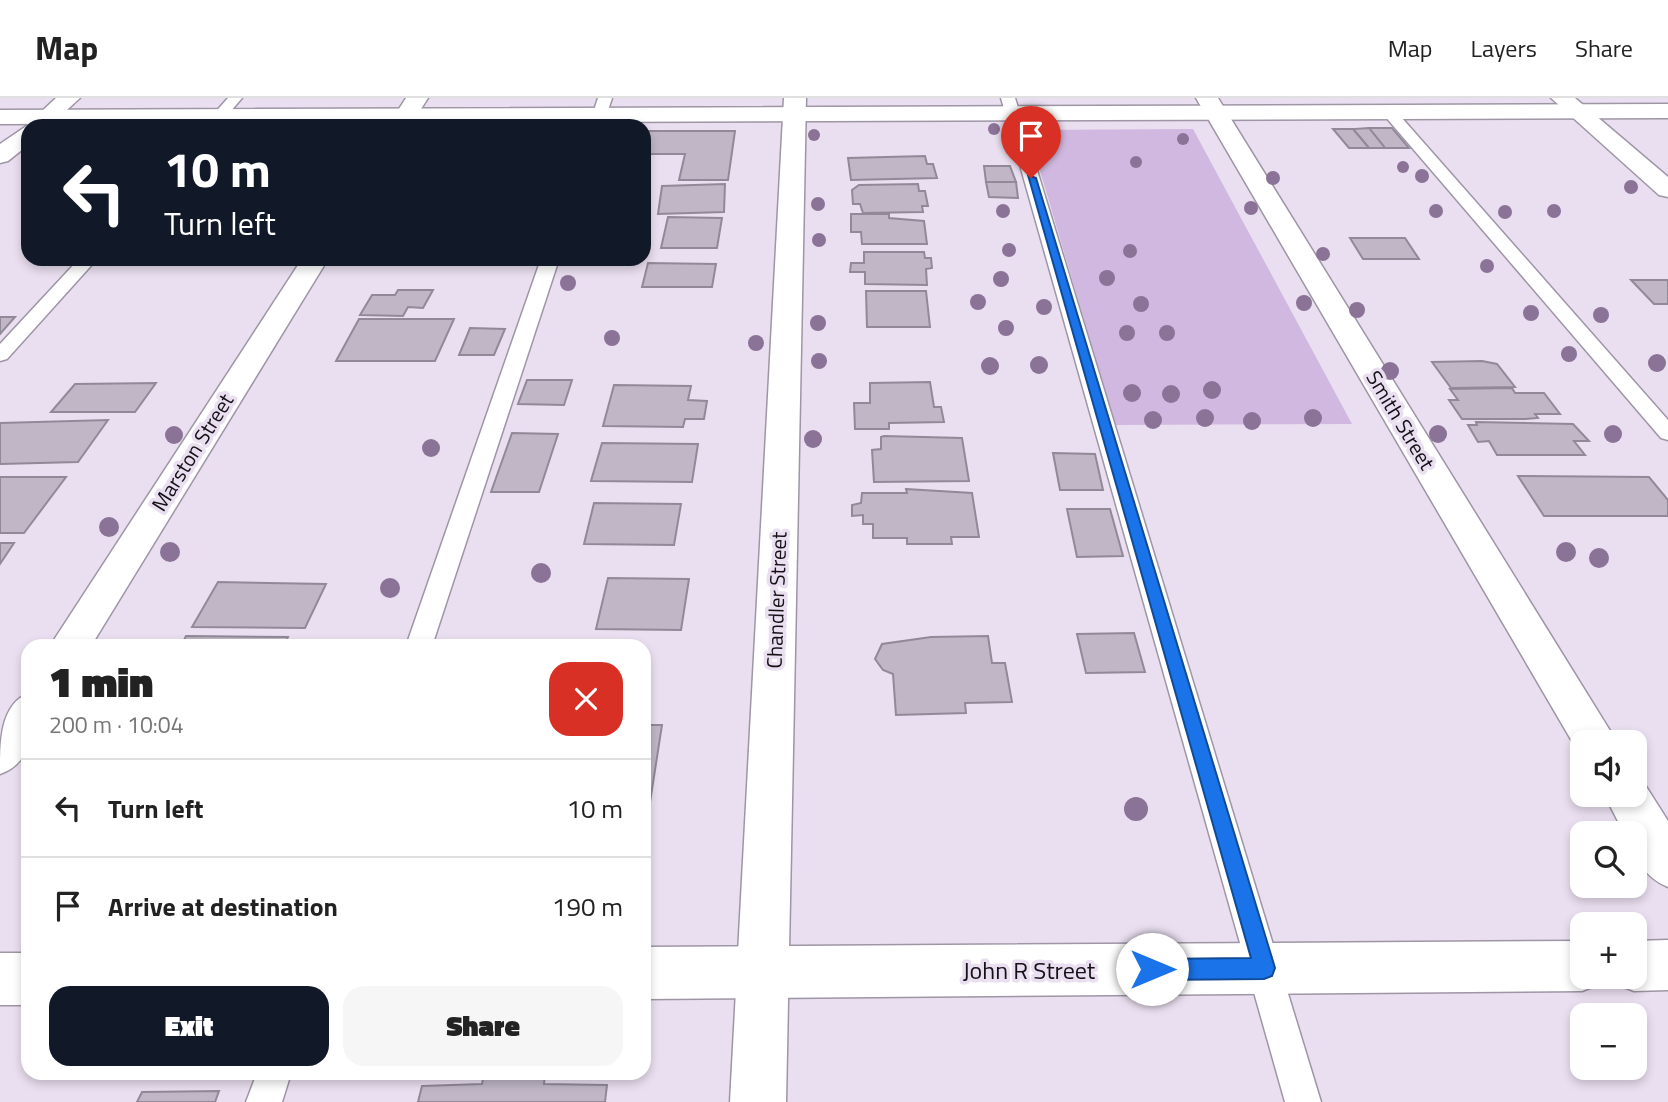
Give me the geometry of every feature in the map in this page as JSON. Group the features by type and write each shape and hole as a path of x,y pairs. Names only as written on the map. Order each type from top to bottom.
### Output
{"street":[{"path":"43,119 69,98"},
{"path":"263,119 407,113 600,113 794,106 1211,105 1389,112 1569,105 1668,111"},
{"name":"Smith Street","path":"1211,105 1587,730"},
{"path":"1569,105 1668,190"},
{"name":"Chandler Street","path":"758,1102 794,106"},
{"path":"0,117 21,119"},
{"path":"0,156 21,139"},
{"name":"Marston Street","path":"73,639 311,266"},
{"path":"0,755 21,722"},
{"path":"1634,807 1668,864"},
{"path":"1647,965 1668,965"},
{"name":"John R Street","path":"651,974 1570,966"},
{"path":"0,979 21,979"}],"lane":[{"path":"217,119 235,98"},
{"path":"1010,105 1303,1102"},
{"path":"1389,112 1668,433"},
{"path":"0,355 82,266"},
{"path":"421,639 548,266"},
{"path":"264,1102 272,1080"}],"shaded area":[{"path":"1193,129 1352,424 1115,425 1028,130"}],"building":[{"path":"1369,128 1392,128 1409,148 1385,148"},
{"path":"1369,128 1385,148 1369,148 1353,129"},
{"path":"1333,129 1353,129 1369,148 1349,148"},
{"path":"651,131 735,131 728,180 679,180 685,154 651,154"},
{"path":"925,156 927,164 933,164 937,178 851,180 848,158"},
{"path":"984,166 1010,166 1016,182 986,182"},
{"path":"986,182 1016,182 1018,198 989,197"},
{"path":"725,184 724,212 658,214 662,186"},
{"path":"918,184 919,191 925,191 928,206 922,206 923,212 863,213 860,204 853,204 852,190 859,185"},
{"path":"851,214 889,214 889,218 924,221 927,244 862,244 861,232 851,232"},
{"path":"668,217 722,218 717,248 661,248"},
{"path":"1350,238 1405,238 1419,259 1363,259"},
{"path":"864,252 924,252 925,258 931,258 932,268 926,269 927,285 865,284 865,272 850,272 851,263 864,263"},
{"path":"651,263 716,264 712,287 642,287 647,266 651,266"},
{"path":"1631,280 1668,280 1668,304 1654,304"},
{"path":"398,290 433,290 423,308 408,307 403,316 360,315 372,295 395,295"},
{"path":"866,291 926,291 930,327 867,327"},
{"path":"0,317 15,317 0,334"},
{"path":"359,319 454,319 435,361 336,361"},
{"path":"470,328 505,329 494,355 459,355"},
{"path":"1482,361 1497,364 1515,387 1451,388 1432,362"},
{"path":"527,380 572,380 564,405 518,404"},
{"path":"930,382 934,407 941,407 944,422 889,423 889,429 855,429 854,403 870,403 870,383"},
{"path":"156,383 135,412 51,412 75,384"},
{"path":"614,385 691,386 688,400 707,401 704,419 685,419 683,427 603,426"},
{"path":"1512,388 1515,393 1544,393 1560,414 1535,414 1538,418 1525,419 1462,419 1449,400 1458,400 1450,389"},
{"path":"108,420 78,462 0,464 0,423"},
{"path":"1476,422 1573,424 1589,441 1574,441 1585,455 1497,455 1489,441 1478,442 1468,425 1477,425"},
{"path":"512,433 558,434 539,492 491,492"},
{"path":"881,437 962,438 969,481 874,482 872,450 881,449"},
{"path":"602,443 698,444 692,482 591,481"},
{"path":"1053,453 1095,454 1103,490 1060,490"},
{"path":"1518,476 1649,477 1668,500 1668,516 1544,516"},
{"path":"0,477 66,477 24,533 0,533"},
{"path":"906,489 972,493 979,537 951,537 952,544 907,544 907,538 873,538 873,524 863,524 863,515 852,516 852,505 861,503 862,493 907,493"},
{"path":"594,503 681,504 674,545 584,544"},
{"path":"1067,509 1110,509 1123,556 1077,557"},
{"path":"0,543 14,543 0,564"},
{"path":"608,578 689,579 681,630 596,629"},
{"path":"218,582 326,584 305,628 192,627"},
{"path":"1134,633 1145,672 1086,673 1077,634"},
{"path":"186,636 288,637 287,639 184,639"},
{"path":"988,636 992,663 1005,663 1012,702 965,703 966,713 896,715 893,674 883,670 875,659 882,644 931,637"},
{"path":"651,725 662,725 651,796"},
{"path":"483,1080 544,1080 544,1084 607,1085 605,1102 418,1102 422,1086 482,1084"},
{"path":"219,1091 215,1102 137,1102 142,1092"}],"route":[{"path":"1031,178 1264,968 1152,969"}]}
